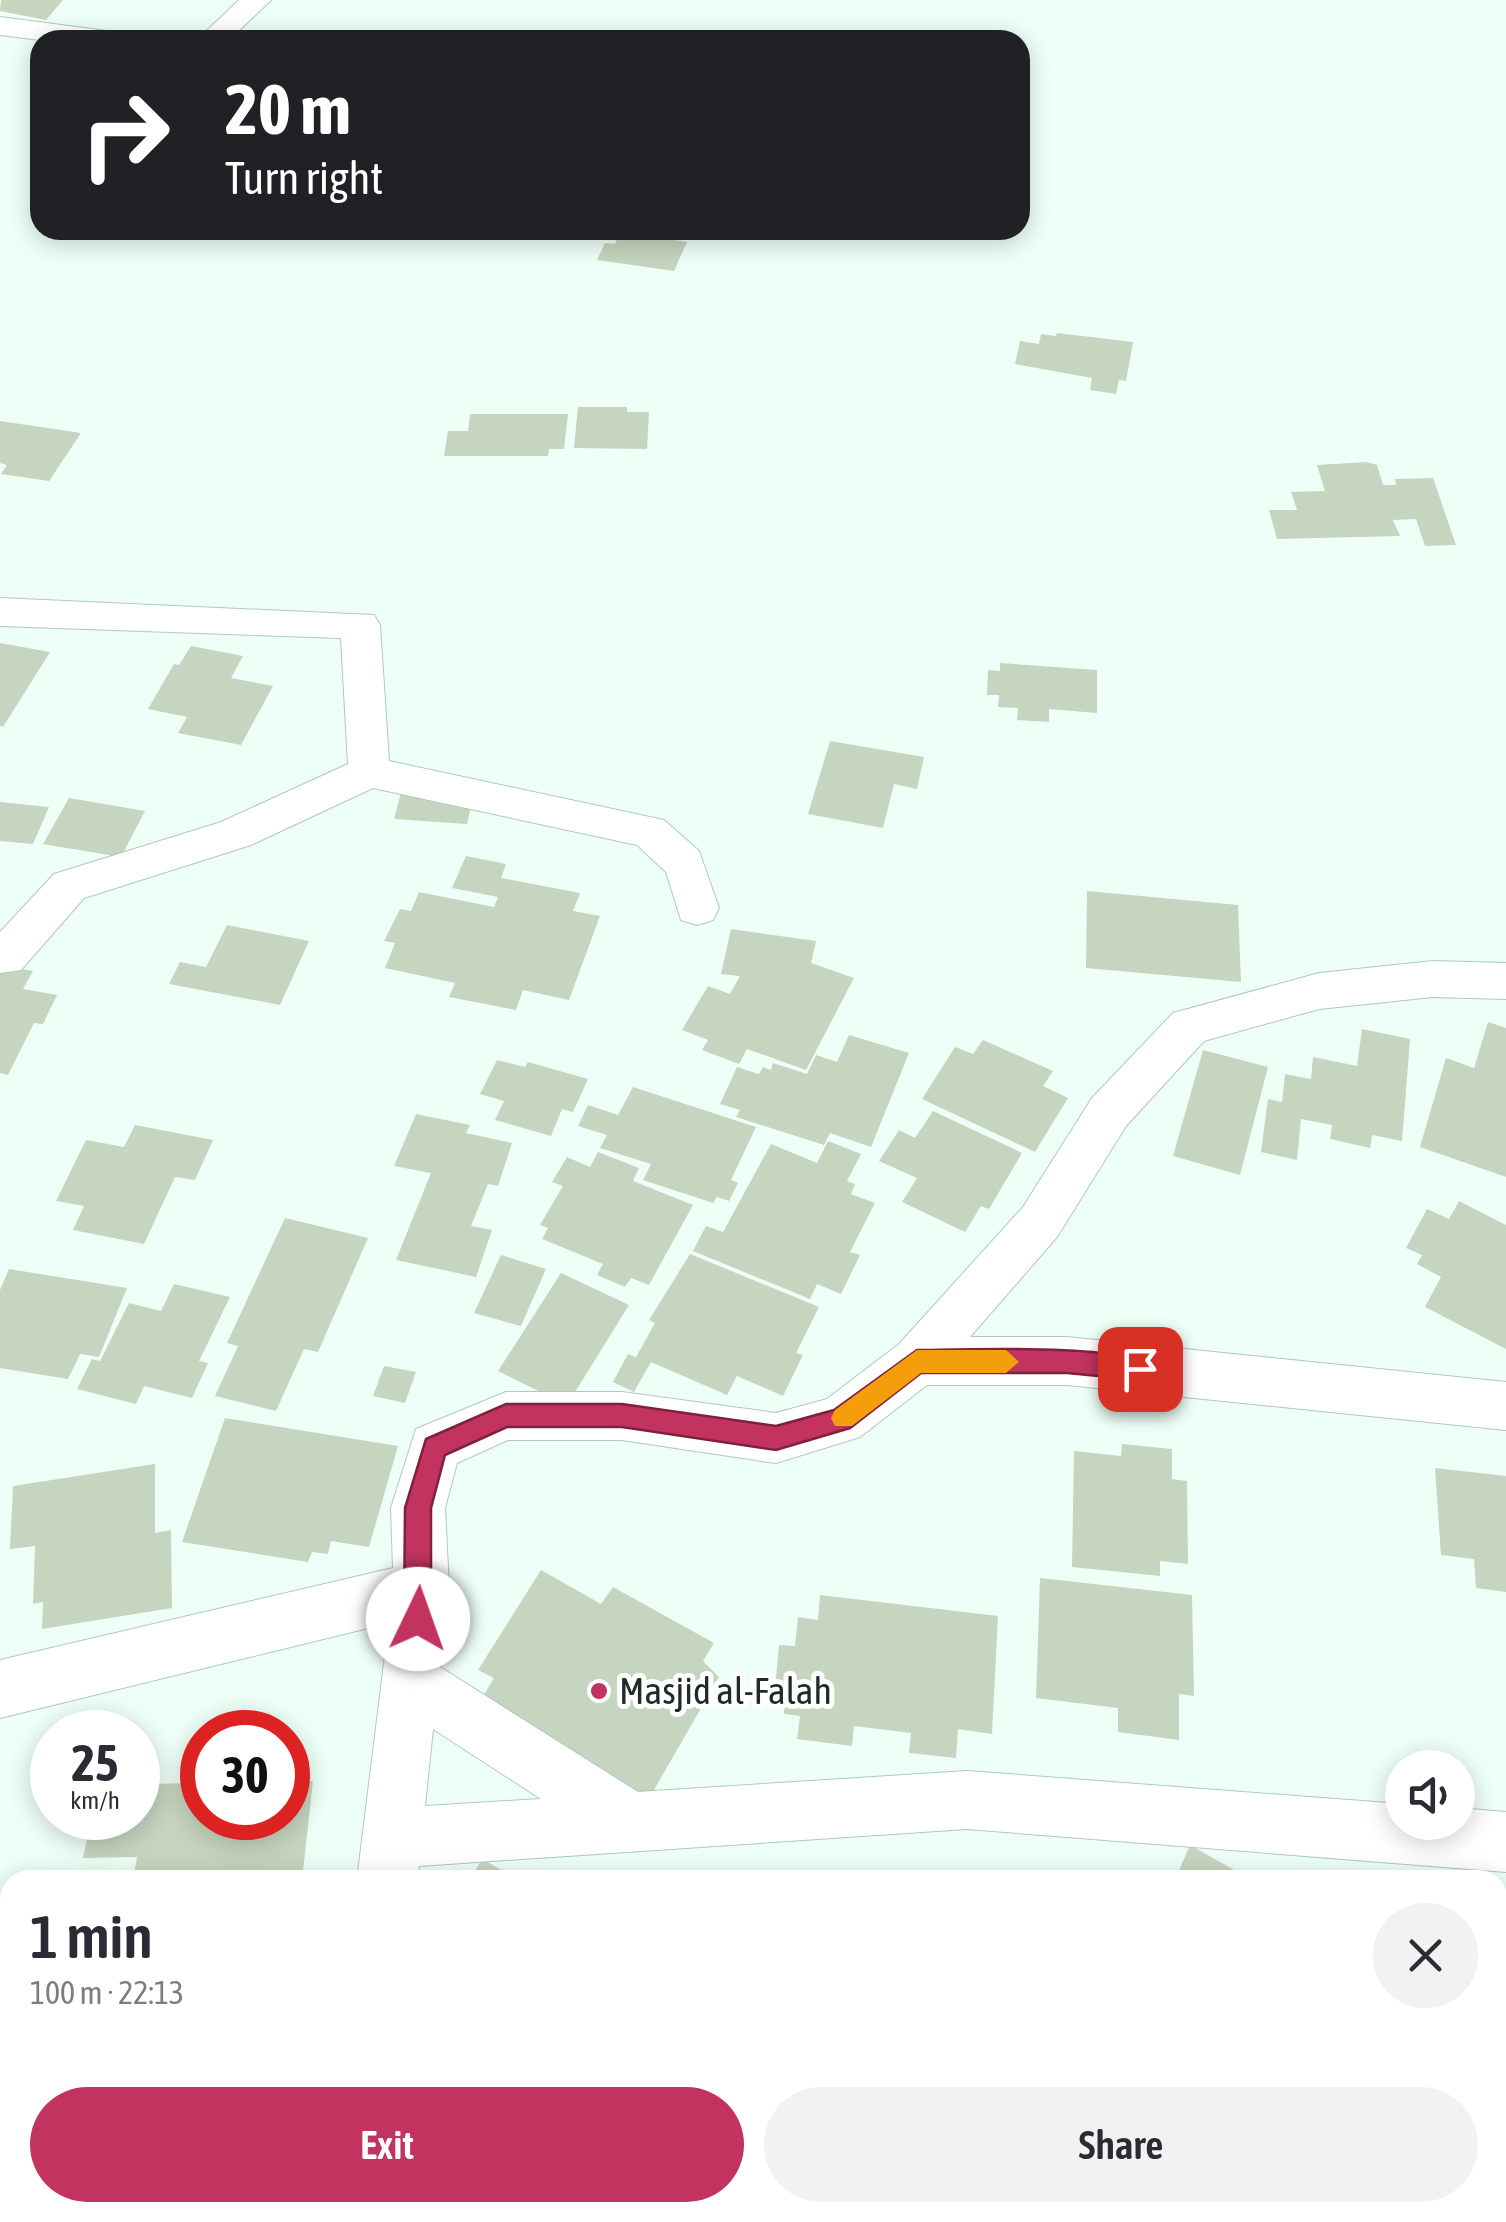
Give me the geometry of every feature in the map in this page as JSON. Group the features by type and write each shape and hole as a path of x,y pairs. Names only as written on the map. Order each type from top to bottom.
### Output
{"street":[{"path":"223,30 256,0"},
{"path":"0,26 31,30"},
{"path":"0,612 360,625 369,772"},
{"path":"5,956 70,886 236,834 369,772 649,831 675,847 690,868 697,908"},
{"path":"1506,982 1433,978 1319,991 1189,1026 1108,1112 1040,1222 917,1361 841,1420 776,1438 622,1416 506,1416 435,1447 418,1508 421,1588 390,1859 631,1822 967,1800 1506,1842"},
{"path":"917,1361 1067,1362 1506,1406"},
{"path":"0,1689 421,1588"},
{"path":"410,1681 631,1822"}],"building":[{"path":"1,0 63,0 46,20 0,11"},
{"path":"617,240 687,242 674,271 597,260 605,243 615,244"},
{"path":"1041,334 1133,342 1126,381 1119,380 1116,394 1090,390 1092,378 1015,364 1020,341 1039,344"},
{"path":"578,407 627,407 627,412 649,412 647,449 574,448"},
{"path":"470,414 568,414 564,449 549,449 548,456 444,456 448,431 468,431"},
{"path":"0,421 81,433 49,481 1,474 7,465 0,463"},
{"path":"1317,465 1377,465 1383,485 1396,485 1395,479 1433,478 1456,545 1425,546 1416,519 1393,520 1400,536 1277,539 1269,510 1297,510 1291,492 1325,491"},
{"path":"0,643 50,652 3,727 0,726"},
{"path":"191,646 243,656 231,678 273,686 241,745 178,733 187,717 148,709 174,664 179,665"},
{"path":"1000,663 1097,670 1097,713 1049,709 1049,722 1017,720 1018,708 998,707 999,695 987,695 988,670 1000,671"},
{"path":"830,741 924,757 917,789 894,784 883,828 808,814"},
{"path":"401,793 473,797 467,824 394,819"},
{"path":"69,798 145,811 121,857 43,844"},
{"path":"0,802 49,807 33,844 0,841"},
{"path":"466,856 506,864 501,878 580,893 573,911 600,916 569,1000 523,990 516,1010 449,997 455,983 385,968 395,943 384,941 400,909 411,911 419,892 494,907 498,897 452,888"},
{"path":"1087,891 1238,905 1241,982 1086,968"},
{"path":"227,925 309,941 280,1005 169,984 180,962 206,967"},
{"path":"731,929 816,941 811,963 854,978 806,1070 747,1049 739,1064 702,1050 708,1040 682,1030 708,986 730,994 740,976 721,974"},
{"path":"0,965 33,971 23,989 57,995 43,1024 34,1023 8,1075 0,1073"},
{"path":"1488,1022 1506,1028 1506,1177 1420,1147 1446,1058 1474,1068"},
{"path":"1362,1029 1410,1039 1402,1141 1372,1135 1370,1148 1330,1139 1332,1125 1301,1119 1297,1160 1261,1152 1268,1099 1282,1102 1285,1074 1311,1079 1313,1057 1357,1066"},
{"path":"849,1035 909,1053 871,1147 830,1133 824,1145 736,1117 740,1110 720,1104 737,1067 759,1074 763,1067 771,1070 773,1063 807,1074 816,1055 837,1062"},
{"path":"983,1040 1053,1071 1043,1086 1068,1098 1035,1152 922,1099 955,1047 973,1054"},
{"path":"1203,1050 1268,1067 1240,1175 1173,1156"},
{"path":"497,1060 525,1067 528,1062 588,1079 573,1112 562,1109 551,1136 495,1120 504,1101 480,1094"},
{"path":"633,1087 756,1127 731,1180 738,1183 729,1201 717,1197 713,1203 643,1180 651,1164 600,1148 607,1135 578,1126 588,1105 618,1115"},
{"path":"933,1111 1022,1153 989,1209 981,1206 965,1232 902,1202 917,1178 879,1161 899,1130 915,1138"},
{"path":"416,1114 470,1125 466,1133 512,1143 498,1186 488,1184 471,1226 492,1230 476,1277 396,1260 431,1173 394,1166"},
{"path":"135,1125 213,1140 195,1180 175,1177 144,1244 73,1230 84,1206 56,1201 86,1140 124,1147"},
{"path":"828,1141 861,1154 847,1181 855,1184 851,1194 875,1203 850,1252 860,1255 841,1294 817,1284 810,1299 693,1251 706,1226 723,1232 771,1144 817,1163"},
{"path":"598,1152 639,1168 633,1181 693,1205 649,1285 631,1278 625,1287 597,1275 603,1264 542,1239 548,1228 540,1225 563,1186 552,1182 567,1157 590,1167"},
{"path":"1459,1201 1506,1225 1506,1349 1425,1307 1441,1277 1417,1264 1422,1255 1406,1248 1427,1209 1449,1219"},
{"path":"285,1218 368,1238 318,1352 304,1349 276,1411 215,1396 238,1346 227,1343"},
{"path":"690,1254 819,1307 796,1353 803,1355 783,1396 737,1376 727,1395 651,1362 634,1392 613,1382 628,1354 636,1357 655,1323 649,1320"},
{"path":"501,1255 546,1269 521,1326 474,1313"},
{"path":"9,1269 127,1288 99,1357 80,1354 68,1379 0,1368 0,1290"},
{"path":"561,1273 629,1305 567,1405 498,1371"},
{"path":"174,1284 230,1297 199,1361 208,1363 192,1398 144,1386 136,1404 77,1389 92,1359 100,1361 129,1303 161,1311"},
{"path":"384,1366 416,1372 405,1403 373,1396"},
{"path":"225,1418 398,1446 369,1547 331,1541 328,1554 312,1552 308,1562 182,1542"},
{"path":"1122,1444 1172,1449 1172,1479 1187,1481 1188,1564 1160,1561 1160,1576 1072,1567 1074,1451 1121,1456"},
{"path":"155,1464 155,1533 171,1530 172,1608 42,1629 43,1602 33,1604 35,1546 10,1549 13,1486"},
{"path":"1435,1468 1506,1476 1506,1592 1476,1588 1474,1559 1441,1555"},
{"name":"Masjid al-Falah","path":"541,1570 601,1604 613,1587 714,1643 703,1661 719,1677 647,1802 479,1703 494,1678 478,1670"},
{"path":"1040,1578 1192,1595 1194,1696 1179,1694 1179,1740 1118,1732 1118,1708 1036,1698"},
{"path":"820,1595 998,1616 992,1734 958,1729 956,1758 909,1753 911,1733 854,1726 852,1746 797,1739 800,1716 784,1714 784,1700 774,1700 779,1645 795,1646 798,1617 818,1620"},
{"path":"180,1783 180,1840 306,1840 303,1870 135,1870 137,1857 83,1858 87,1840 160,1840 160,1784"},
{"path":"1190,1845 1234,1870 1179,1870"},
{"path":"482,1859 501,1870 476,1870"}],"slow traffic":[{"path":"844,1418 917,1361 1006,1362"}],"place":[{"name":"Masjid al-Falah","path":"599,1691"}],"route":[{"path":"418,1619 418,1508 435,1447 506,1416 622,1416 776,1438 841,1420 917,1361 1067,1362 1140,1369"}]}
